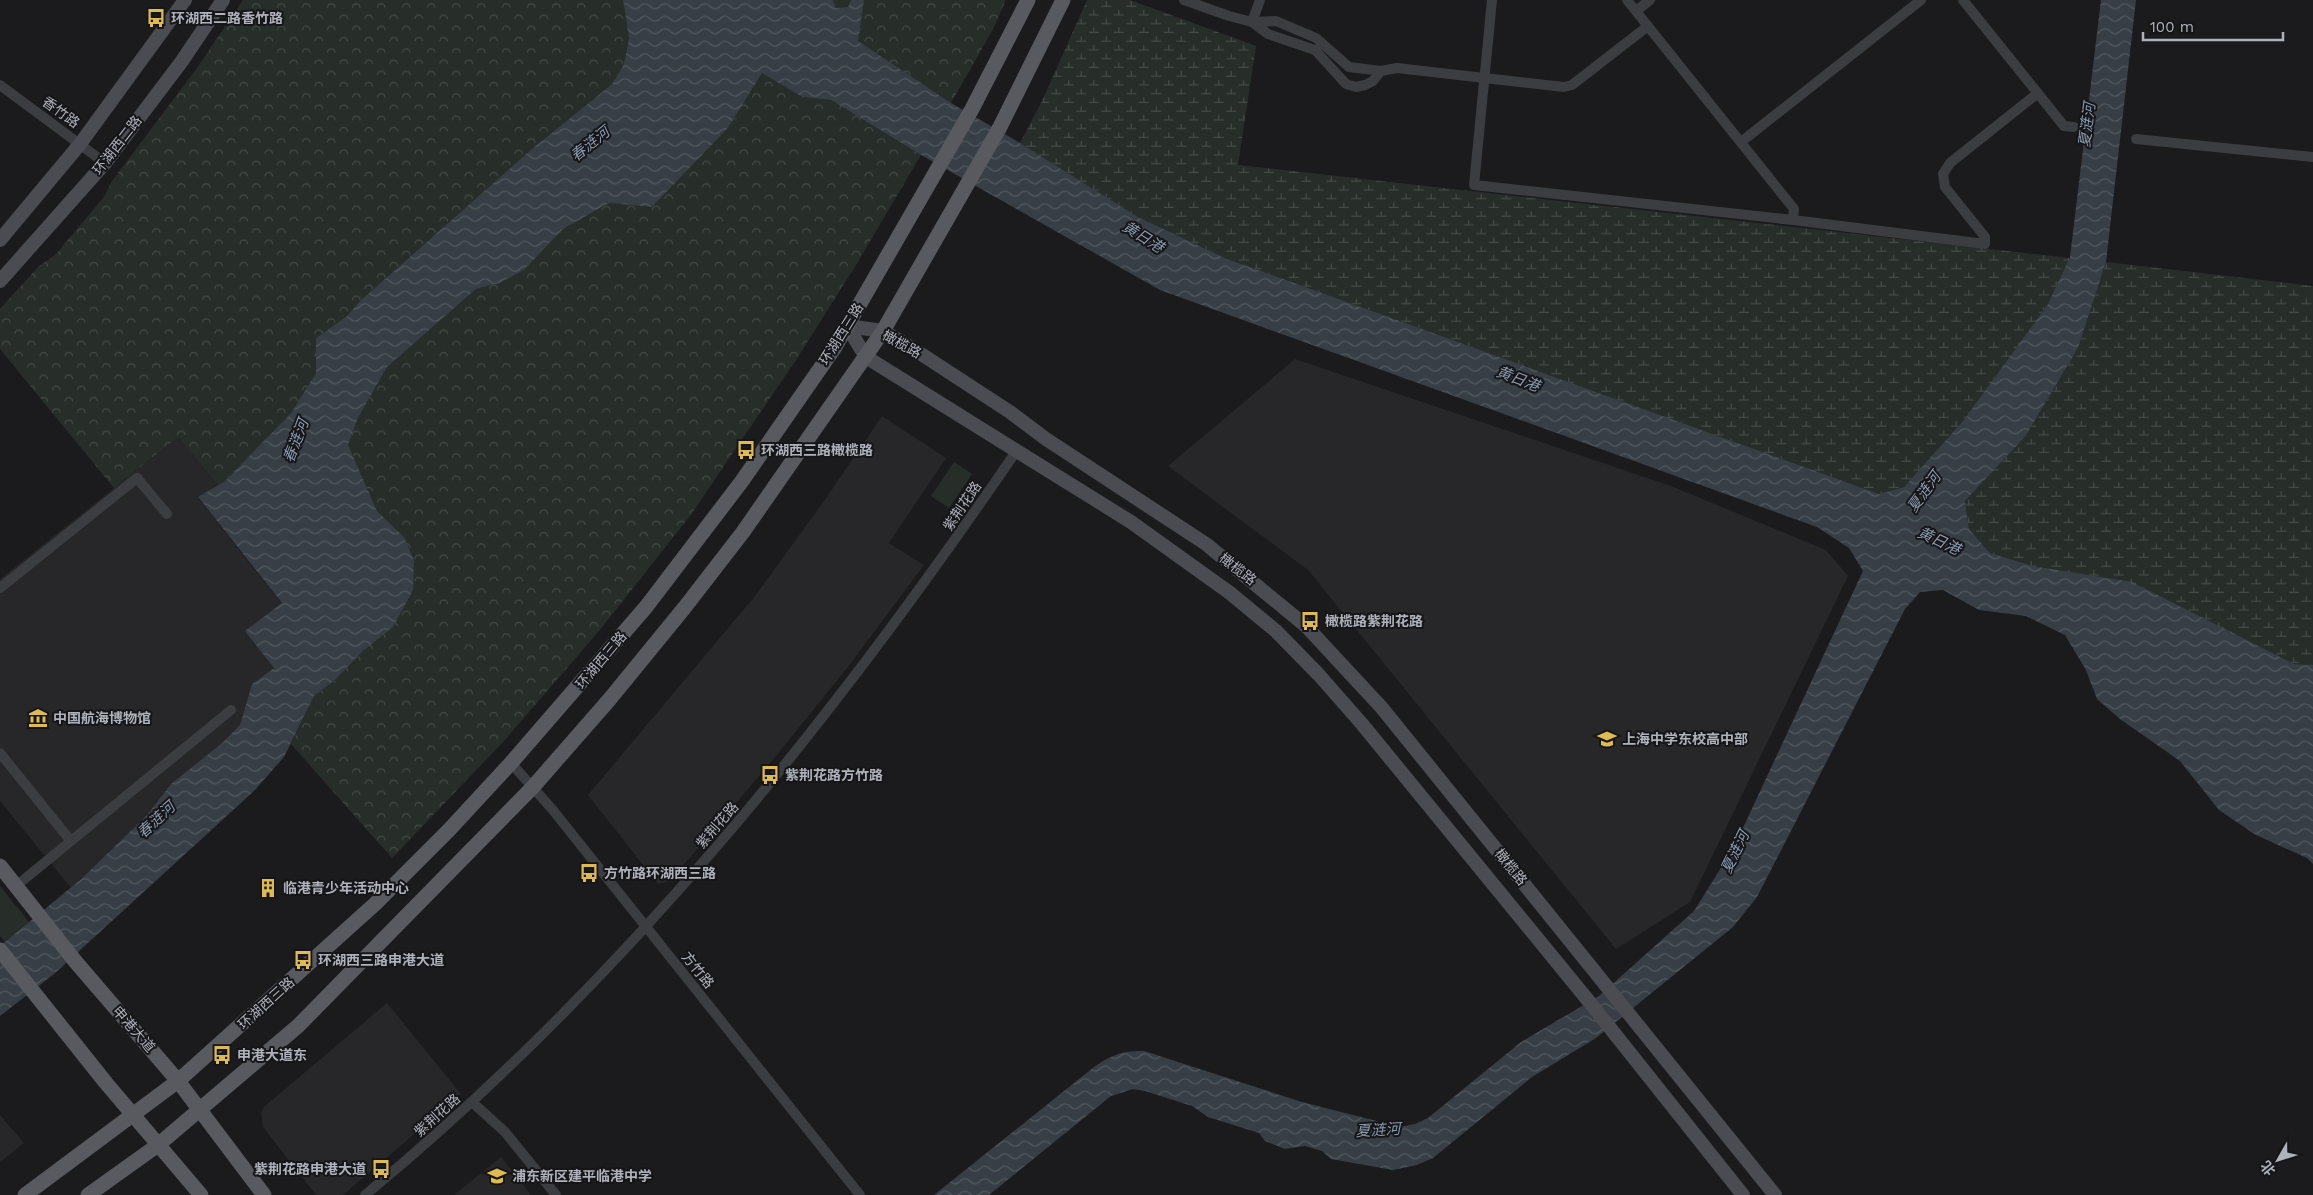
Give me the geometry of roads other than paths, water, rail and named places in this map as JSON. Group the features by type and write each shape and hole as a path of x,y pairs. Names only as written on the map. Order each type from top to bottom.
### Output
{"main road":[{"path":"0,240 80,144 185,0"},
{"name":"环湖西二路","path":"0,281 105,163 182,61 223,0"},
{"name":"环湖西三路","path":"25,1195 178,1081 374,904 512,764 646,607 742,481 835,347 939,169 1028,0"},
{"path":"88,1195 158,1145 298,1026 532,788 615,692 743,532 883,331 1000,126 1063,0"},
{"name":"橄榄路","path":"847,326 883,331 1010,412 1046,440 1206,544 1306,626 1382,708 1775,1195"},
{"name":"橄榄路","path":"847,326 866,357 1131,522 1230,593 1276,632 1319,675 1362,724 1587,999 1743,1195"},
{"name":"申港大道","path":"0,866 75,961 178,1081 264,1195"},
{"path":"0,950 132,1114 201,1195"}],"street":[{"path":"1184,0 1252,22 1276,21 1316,38 1349,67 1381,71 1397,68 1564,87 1572,85 1648,26"},
{"path":"1252,22 1260,0"},
{"path":"1492,0 1474,185 1793,220 1985,244 1985,237 1945,187 1943,174 1950,163 2038,93"},
{"path":"1627,0 1794,209 1793,220"},
{"path":"1636,11 1650,0"},
{"path":"1741,142 1920,0"},
{"path":"1963,0 2064,126 2074,127"},
{"path":"1252,22 1268,34 1315,50 1346,84 1356,87 1365,85 1373,81 1381,71"},
{"name":"香竹路","path":"0,85 105,163"},
{"path":"2136,139 2313,157"},
{"name":"紫荆花路","path":"365,1195 472,1102 646,927 747,812 889,633 1017,450"},
{"path":"0,588 137,478 167,514"},
{"path":"16,886 231,710"},
{"path":"0,753 70,840"},
{"name":"方竹路","path":"512,764 552,809 860,1195"},
{"path":"472,1102 505,1132 556,1195"}],"water":[{"path":"623,0 833,0 835,8 848,7 851,0 864,0 858,41 951,103 1020,143 1138,217 1225,258 1879,494 1904,487 1963,421 2048,304 2070,257 2101,0 2136,0 2106,262 2078,348 2025,437 1965,501 1969,529 1990,553 2032,566 2132,582 2294,664 2313,665 2313,864 2307,858 2256,835 2219,810 2180,761 2120,719 2097,699 2086,670 2065,635 2026,616 1979,610 1943,590 1920,592 1905,609 1757,897 1733,927 1596,1038 1532,1077 1433,1158 1417,1165 1393,1170 1331,1159 1322,1151 1305,1146 1285,1149 1265,1141 1259,1133 1208,1117 1192,1106 1133,1089 1111,1096 989,1195 934,1195 1089,1071 1109,1058 1121,1053 1144,1051 1302,1102 1400,1127 1415,1124 1428,1118 1521,1042 1599,996 1694,911 1734,847 1863,571 1849,548 1817,527 1160,290 921,155 831,100 802,97 762,73 728,128 652,207 609,203 563,229 524,270 500,283 476,289 387,367 358,418 348,445 377,511 404,537 414,560 413,590 393,627 364,650 335,680 314,696 284,757 254,791 54,974 0,1016 0,946 80,880 147,815 171,784 222,743 240,725 252,684 274,668 245,631 282,603 198,497 225,481 291,413 316,373 316,338 347,316 360,301 533,148 612,84 624,64 629,38"}],"place":[{"name":"环湖西二路香竹路","path":"156,18"},
{"name":"环湖西三路橄榄路","path":"746,450"},
{"name":"橄榄路紫荆花路","path":"1310,621"},
{"name":"中国航海博物馆","path":"38,718"},
{"name":"上海中学东校高中部","path":"1607,739"},
{"name":"紫荆花路方竹路","path":"770,775"},
{"name":"方竹路环湖西三路","path":"589,873"},
{"name":"临港青少年活动中心","path":"268,888"},
{"name":"环湖西三路申港大道","path":"303,960"},
{"name":"申港大道东","path":"222,1055"},
{"name":"紫荆花路申港大道","path":"381,1169"},
{"name":"浦东新区建平临港中学","path":"497,1176"}],"water label":[{"name":"夏涟河","path":"2087,125"},
{"name":"春涟河","path":"590,144"},
{"name":"黄日港","path":"1143,237"},
{"name":"黄日港","path":"1518,379"},
{"name":"春涟河","path":"296,441"},
{"name":"夏涟河","path":"1924,492"},
{"name":"黄日港","path":"1939,541"},
{"name":"春涟河","path":"156,820"},
{"name":"夏涟河","path":"1735,852"},
{"name":"夏涟河","path":"1378,1130"}]}
